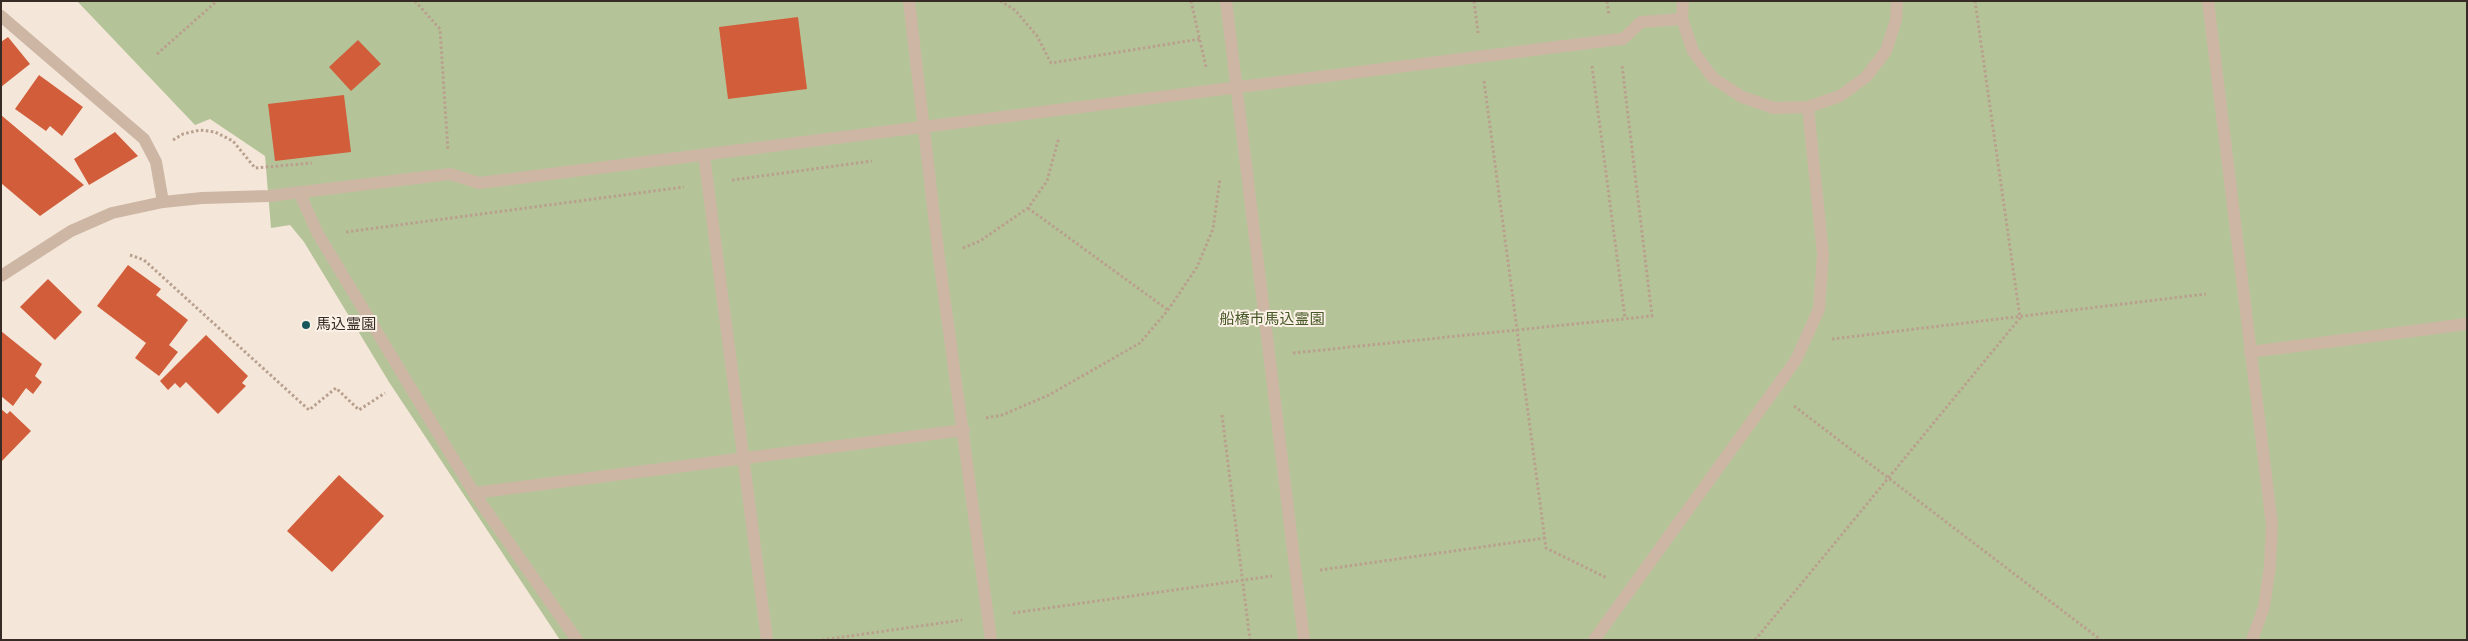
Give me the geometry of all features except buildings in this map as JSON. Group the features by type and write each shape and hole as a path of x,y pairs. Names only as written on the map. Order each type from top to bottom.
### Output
{"street":[{"path":"909,1 940,258 992,640"},
{"path":"1226,1 1304,640"},
{"path":"1683,1 1682,19 1693,51 1714,78 1742,98 1774,108 1808,107 1840,96 1866,77 1886,51 1896,20 1897,1"},
{"path":"2208,1 2272,525 2270,566 2264,607 2252,640"},
{"path":"1,16 144,139 156,162 163,202"},
{"path":"1,276 71,231 112,213 163,202 202,198 269,196 450,174 479,183 1589,44 1623,39 1641,22 1682,19"},
{"path":"1594,640 1796,360 1819,309 1823,254 1808,107"},
{"path":"704,155 767,640"},
{"path":"299,192 318,234 474,493 577,640"},
{"path":"2250,352 2467,324"},
{"path":"474,493 744,459 964,426"}],"path":[{"path":"157,54 217,1"},
{"path":"415,1 440,29 450,174"},
{"path":"1191,1 1211,91"},
{"path":"1474,1 1546,548 1630,590"},
{"path":"1755,640 1888,476 2020,318 1975,1"},
{"path":"1001,2 1015,10 1037,36 1051,63 1200,39"},
{"path":"1270,355 1652,316 1619,39"},
{"path":"1589,44 1625,318"},
{"path":"169,143 183,134 200,130 215,132 233,141 256,168 315,162"},
{"path":"1050,138 1069,136"},
{"path":"940,258 980,241 1028,208 1046,181 1059,137"},
{"path":"339,233 880,160"},
{"path":"964,426 1002,415 1048,395 1096,370 1140,343 1168,310 1197,267 1213,229 1221,171"},
{"path":"1028,208 1168,310"},
{"path":"130,254 144,260 309,410 336,388 359,410 384,393 390,401"},
{"path":"1804,343 2206,294"},
{"path":"1774,390 2101,640"},
{"path":"1222,415 1250,640"},
{"path":"822,640 1545,538"}],"green space":[{"name":"船橋市馬込霊園","path":"77,1 2467,1 2467,640 560,640 389,382 304,242 290,225 271,228 265,156 210,119 195,125"}],"place":[{"name":"馬込霊園","path":"306,325"}]}
